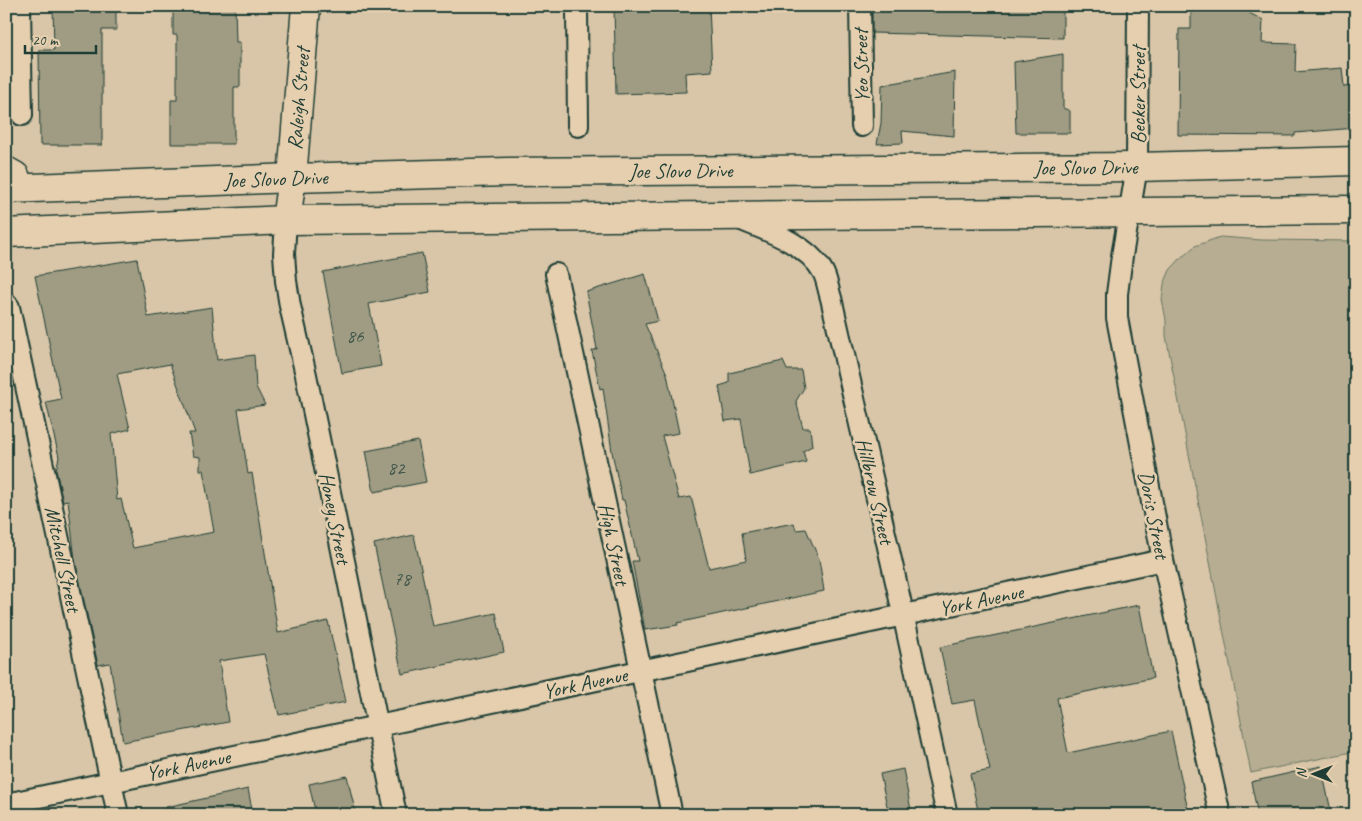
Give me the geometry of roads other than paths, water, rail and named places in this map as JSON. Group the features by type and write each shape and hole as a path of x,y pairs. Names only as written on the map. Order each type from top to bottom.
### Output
{"main road":[{"name":"Raleigh Street","path":"286,220 292,178 306,6"},
{"name":"Joe Slovo Drive","path":"11,183 66,188 292,178 507,172 1138,168 1356,161"},
{"name":"Joe Slovo Drive","path":"6,233 286,220 1356,210"}],"street":[{"path":"20,6 22,115"},
{"path":"577,6 578,126"},
{"name":"Yeo Street","path":"860,6 862,126"},
{"name":"Becker Street","path":"1129,212 1138,168 1138,6"},
{"name":"Doris Street","path":"1129,212 1117,294 1117,318 1163,560 1220,815"},
{"name":"Hillbrow Street","path":"734,217 777,235 801,249 814,260 823,273 831,298 904,616 947,815"},
{"name":"Honey Street","path":"286,220 284,254 290,306 306,375 396,815"},
{"name":"High Street","path":"556,274 672,815"},
{"name":"Mitchell Street","path":"6,303 13,327 118,815"},
{"name":"York Avenue","path":"6,804 1163,560"}]}
